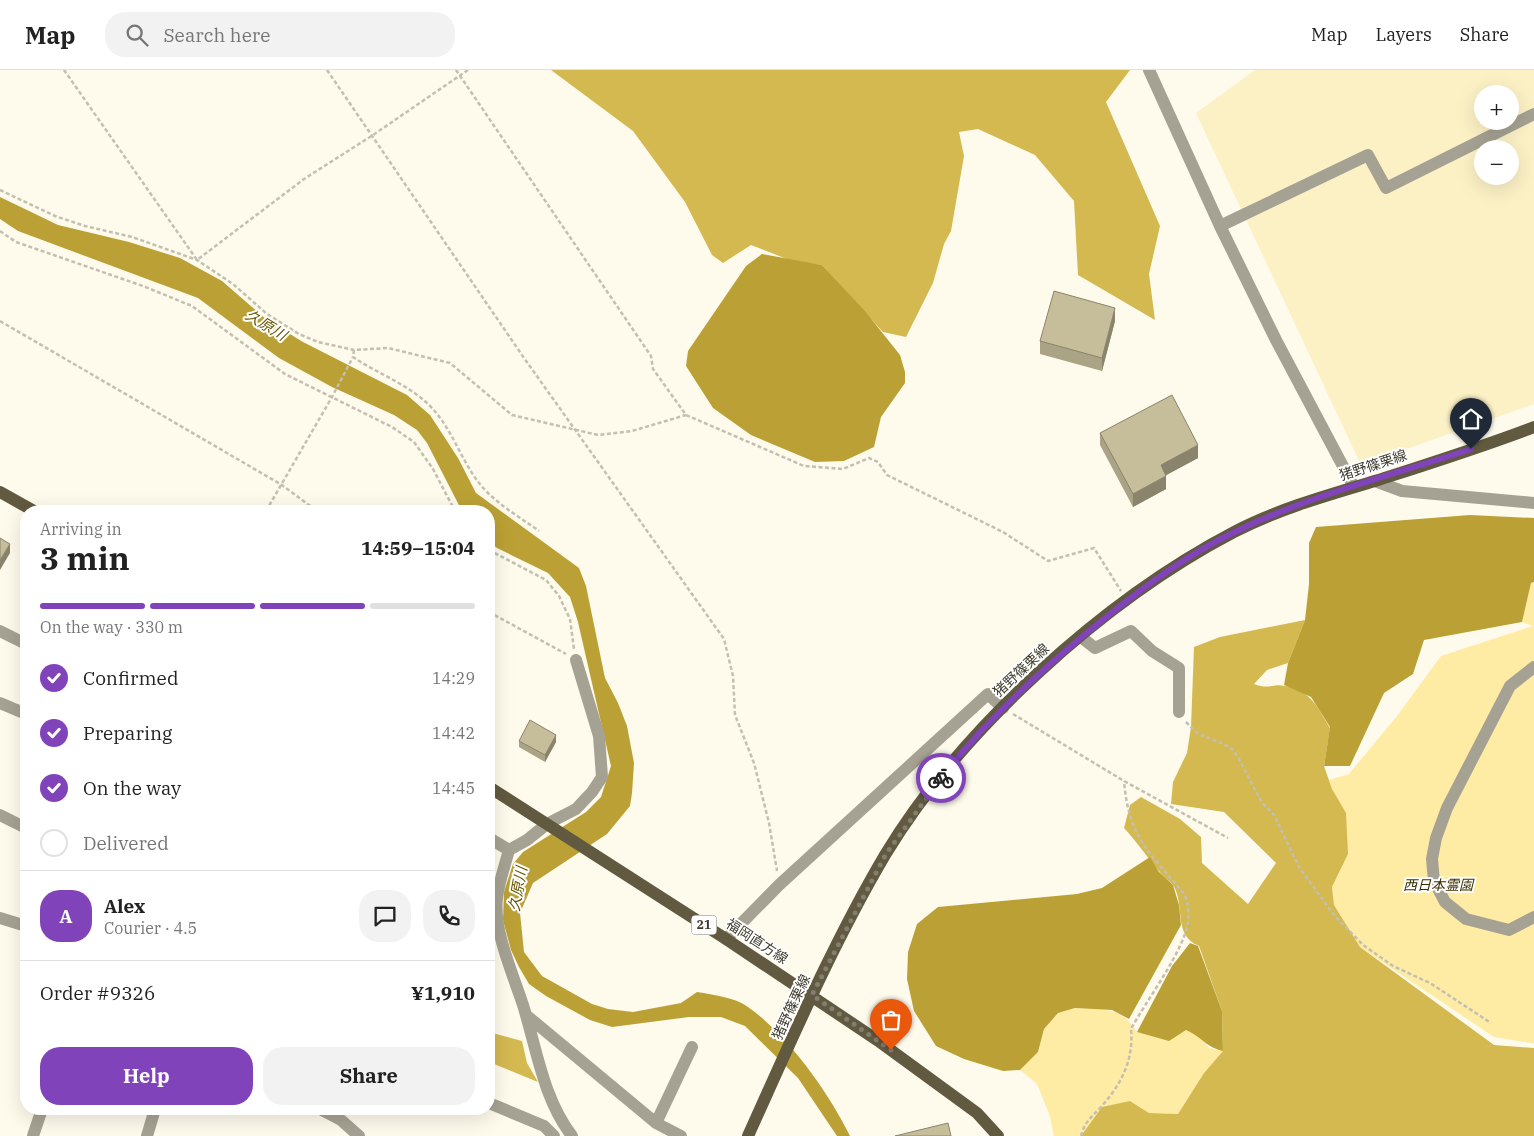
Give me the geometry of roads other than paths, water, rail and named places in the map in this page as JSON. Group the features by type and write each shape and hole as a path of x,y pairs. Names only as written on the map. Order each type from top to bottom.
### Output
{"main road":[{"name":"猪野篠栗線","path":"748,1136 812,995 886,854 923,801 960,754 1003,708 1055,658 1127,601 1173,568 1235,532 1295,507 1534,427"},
{"path":"0,492 23,505"},
{"name":"福岡直方線","path":"495,791 812,995 977,1113 998,1136"}],"street":[{"path":"1149,70 1220,226 1276,340 1354,487"},
{"path":"1220,226 1368,155 1386,188 1534,114"},
{"path":"1375,481 1402,491 1534,502"},
{"path":"0,631 20,641"},
{"path":"1082,637 1095,648 1131,631 1152,651 1180,668 1180,712"},
{"path":"495,918 497,899 510,850 576,809 592,792 602,777 599,736 576,660"},
{"path":"1534,667 1510,686 1447,808 1436,838 1432,859 1434,881 1445,902 1466,919 1509,930 1534,917"},
{"path":"726,939 779,885 988,694 1003,708"},
{"path":"0,703 20,711"},
{"path":"0,815 20,825"},
{"path":"495,841 510,850"},
{"path":"0,918 20,924"},
{"path":"495,931 526,1015 533,1049 554,1105 572,1136"},
{"path":"526,1015 656,1123 681,1136"},
{"path":"656,1123 692,1047"},
{"path":"495,1106 544,1126 554,1136"},
{"path":"33,1136 40,1115"},
{"path":"147,1136 153,1115"},
{"path":"331,1115 341,1120 359,1136"}],"water":[{"name":"久原川","path":"0,197 58,225 129,242 180,258 222,281 267,320 303,342 407,395 430,415 458,458 476,493 492,505 459,505 427,443 417,430 394,415 332,387 279,358 198,298 18,231 0,219"},
{"path":"762,254 822,265 865,311 900,355 905,372 905,383 881,417 874,447 844,461 815,462 751,435 713,408 686,366 688,351 746,266"},
{"name":"久原川","path":"495,507 579,568 586,586 605,678 627,726 634,763 630,806 607,834 533,883 520,913 524,952 542,976 592,1004 608,1009 633,1012 681,1003 697,992 724,997 748,1007 778,1033 806,1066 831,1102 850,1136 837,1136 798,1078 745,1026 721,1017 689,1017 612,1027 590,1020 546,996 529,984 511,950 503,920 504,892 513,864 523,852 586,812 601,797 611,766 578,622 570,597 548,573 495,546"},
{"path":"1470,515 1534,518 1534,582 1531,583 1522,622 1424,640 1413,674 1384,693 1350,766 1324,766 1330,727 1311,697 1284,685 1288,663 1305,620 1309,584 1309,543 1316,527"},
{"path":"1150,857 1159,872 1173,885 1179,905 1181,925 1129,1019 1112,1010 1075,1008 1058,1013 1044,1029 1038,1052 1020,1070 1003,1071 964,1059 936,1046 914,1011 907,979 908,952 917,924 938,907 1077,894 1102,888"},
{"path":"1190,943 1198,946 1222,1011 1223,1051 1212,1047 1186,1030 1169,1041 1137,1032 1172,966"}],"park label":[{"name":"西日本霊園","path":"1438,885"}]}
